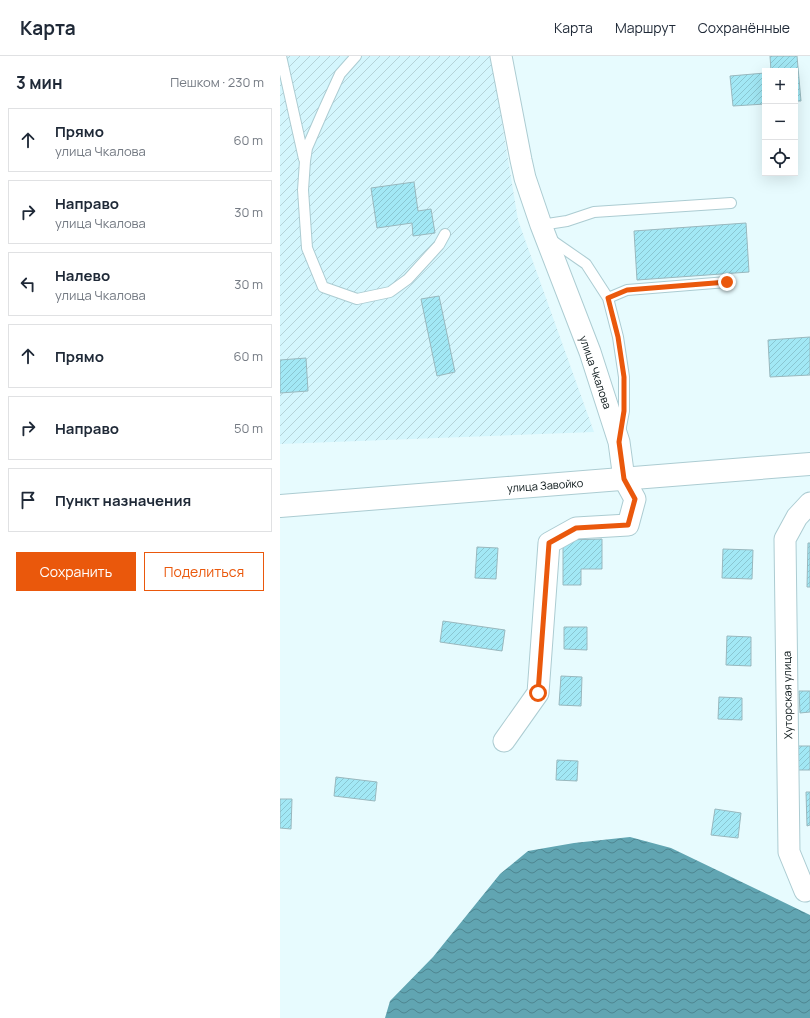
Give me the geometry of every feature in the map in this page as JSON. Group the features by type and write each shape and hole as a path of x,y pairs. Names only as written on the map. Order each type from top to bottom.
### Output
{"main road":[{"name":"улица Завойко","path":"280,506 810,464"}],"street":[{"name":"улица Чкалова","path":"501,56 525,178 543,230 590,352 619,442 624,479 635,499 628,525 576,528 549,543 538,693 504,740"},
{"name":"Хуторская улица","path":"805,891 788,852 786,539 797,517 810,503"}],"lane":[{"path":"281,56 305,161"},
{"path":"356,56 340,74 307,148 305,161 303,190 307,248 323,287 357,299 390,292 413,274 439,245 445,234"},
{"path":"543,230 594,212 731,203"},
{"path":"543,230 586,264 608,298 618,337 624,377 624,411 619,442"},
{"path":"608,298 627,290 727,282"}],"shaded area":[{"path":"280,56 491,56 518,220 594,432 280,444"}],"water":[{"path":"630,837 671,848 810,915 810,1018 385,1018 390,1001 433,957 500,874 528,851 574,843"}],"building":[{"path":"770,56 797,56 801,101 798,101 798,68 771,68"},
{"path":"762,73 762,104 733,106 730,76"},
{"path":"414,182 418,211 431,209 435,233 413,236 412,223 377,228 371,188"},
{"path":"746,223 749,272 637,280 634,231"},
{"path":"439,296 455,372 437,376 421,299"},
{"path":"810,337 810,375 770,377 768,340"},
{"path":"306,358 308,391 280,393 280,360"},
{"path":"602,539 602,569 581,569 581,585 563,585 563,540"},
{"path":"808,543 810,543 810,587 807,587"},
{"path":"477,547 498,548 496,579 475,578"},
{"path":"723,549 753,550 752,579 722,578"},
{"path":"443,621 505,630 502,651 440,642"},
{"path":"564,627 587,627 587,650 564,649"},
{"path":"727,636 751,637 751,666 726,665"},
{"path":"561,676 582,677 581,706 559,705"},
{"path":"799,691 810,691 810,712 800,713"},
{"path":"719,697 742,698 742,720 718,719"},
{"path":"798,746 810,746 810,770 798,770"},
{"path":"557,760 578,761 577,781 556,780"},
{"path":"336,777 377,782 375,801 334,796"},
{"path":"806,792 810,792 810,825 807,826"},
{"path":"280,799 292,799 291,829 280,828"},
{"path":"715,809 741,813 738,838 711,835"}],"route":[{"path":"538,693 549,543 576,528 628,525 635,499 624,479 619,442 624,411 624,377 618,337 608,298 627,290 727,282"}]}
